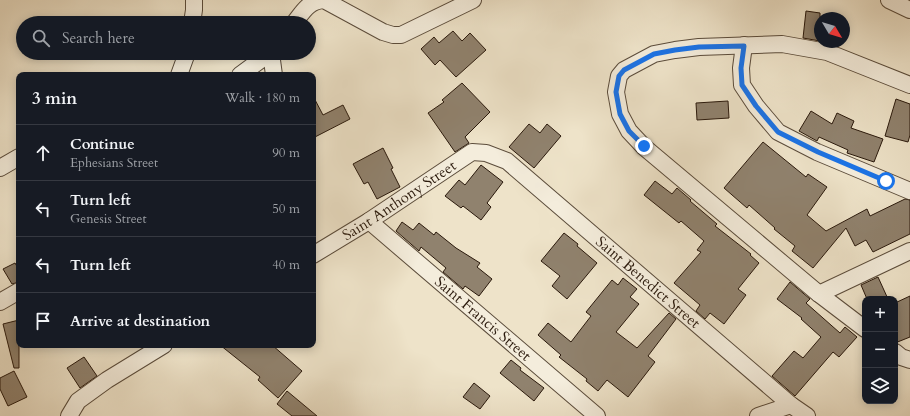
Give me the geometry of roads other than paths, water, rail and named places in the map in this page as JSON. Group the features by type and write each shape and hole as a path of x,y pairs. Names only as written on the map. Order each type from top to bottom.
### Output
{"street":[{"path":"193,16 194,0"},
{"path":"300,16 309,5 319,0 324,0 383,32 393,35 401,35 473,0"},
{"path":"889,0 910,10"},
{"path":"862,327 819,294 644,146 629,131 620,114 616,92 619,76 624,70 654,54 699,47 782,44 827,52 910,85"},
{"path":"744,46 741,68 742,85 756,106 778,132 818,152 910,191"},
{"path":"180,72 184,60"},
{"path":"244,72 260,60"},
{"path":"271,60 273,72"},
{"name":"Saint Anthony Street","path":"316,253 369,221 472,152 486,153"},
{"name":"Saint Benedict Street","path":"486,153 507,161 791,405 807,416"},
{"path":"0,168 16,158"},
{"name":"Saint Francis Street","path":"369,221 597,416"},
{"path":"819,294 910,251"},
{"path":"0,302 16,293"},
{"path":"69,416 78,401 107,380 159,348"},
{"path":"898,354 910,360"},
{"path":"758,416 791,405"}]}
